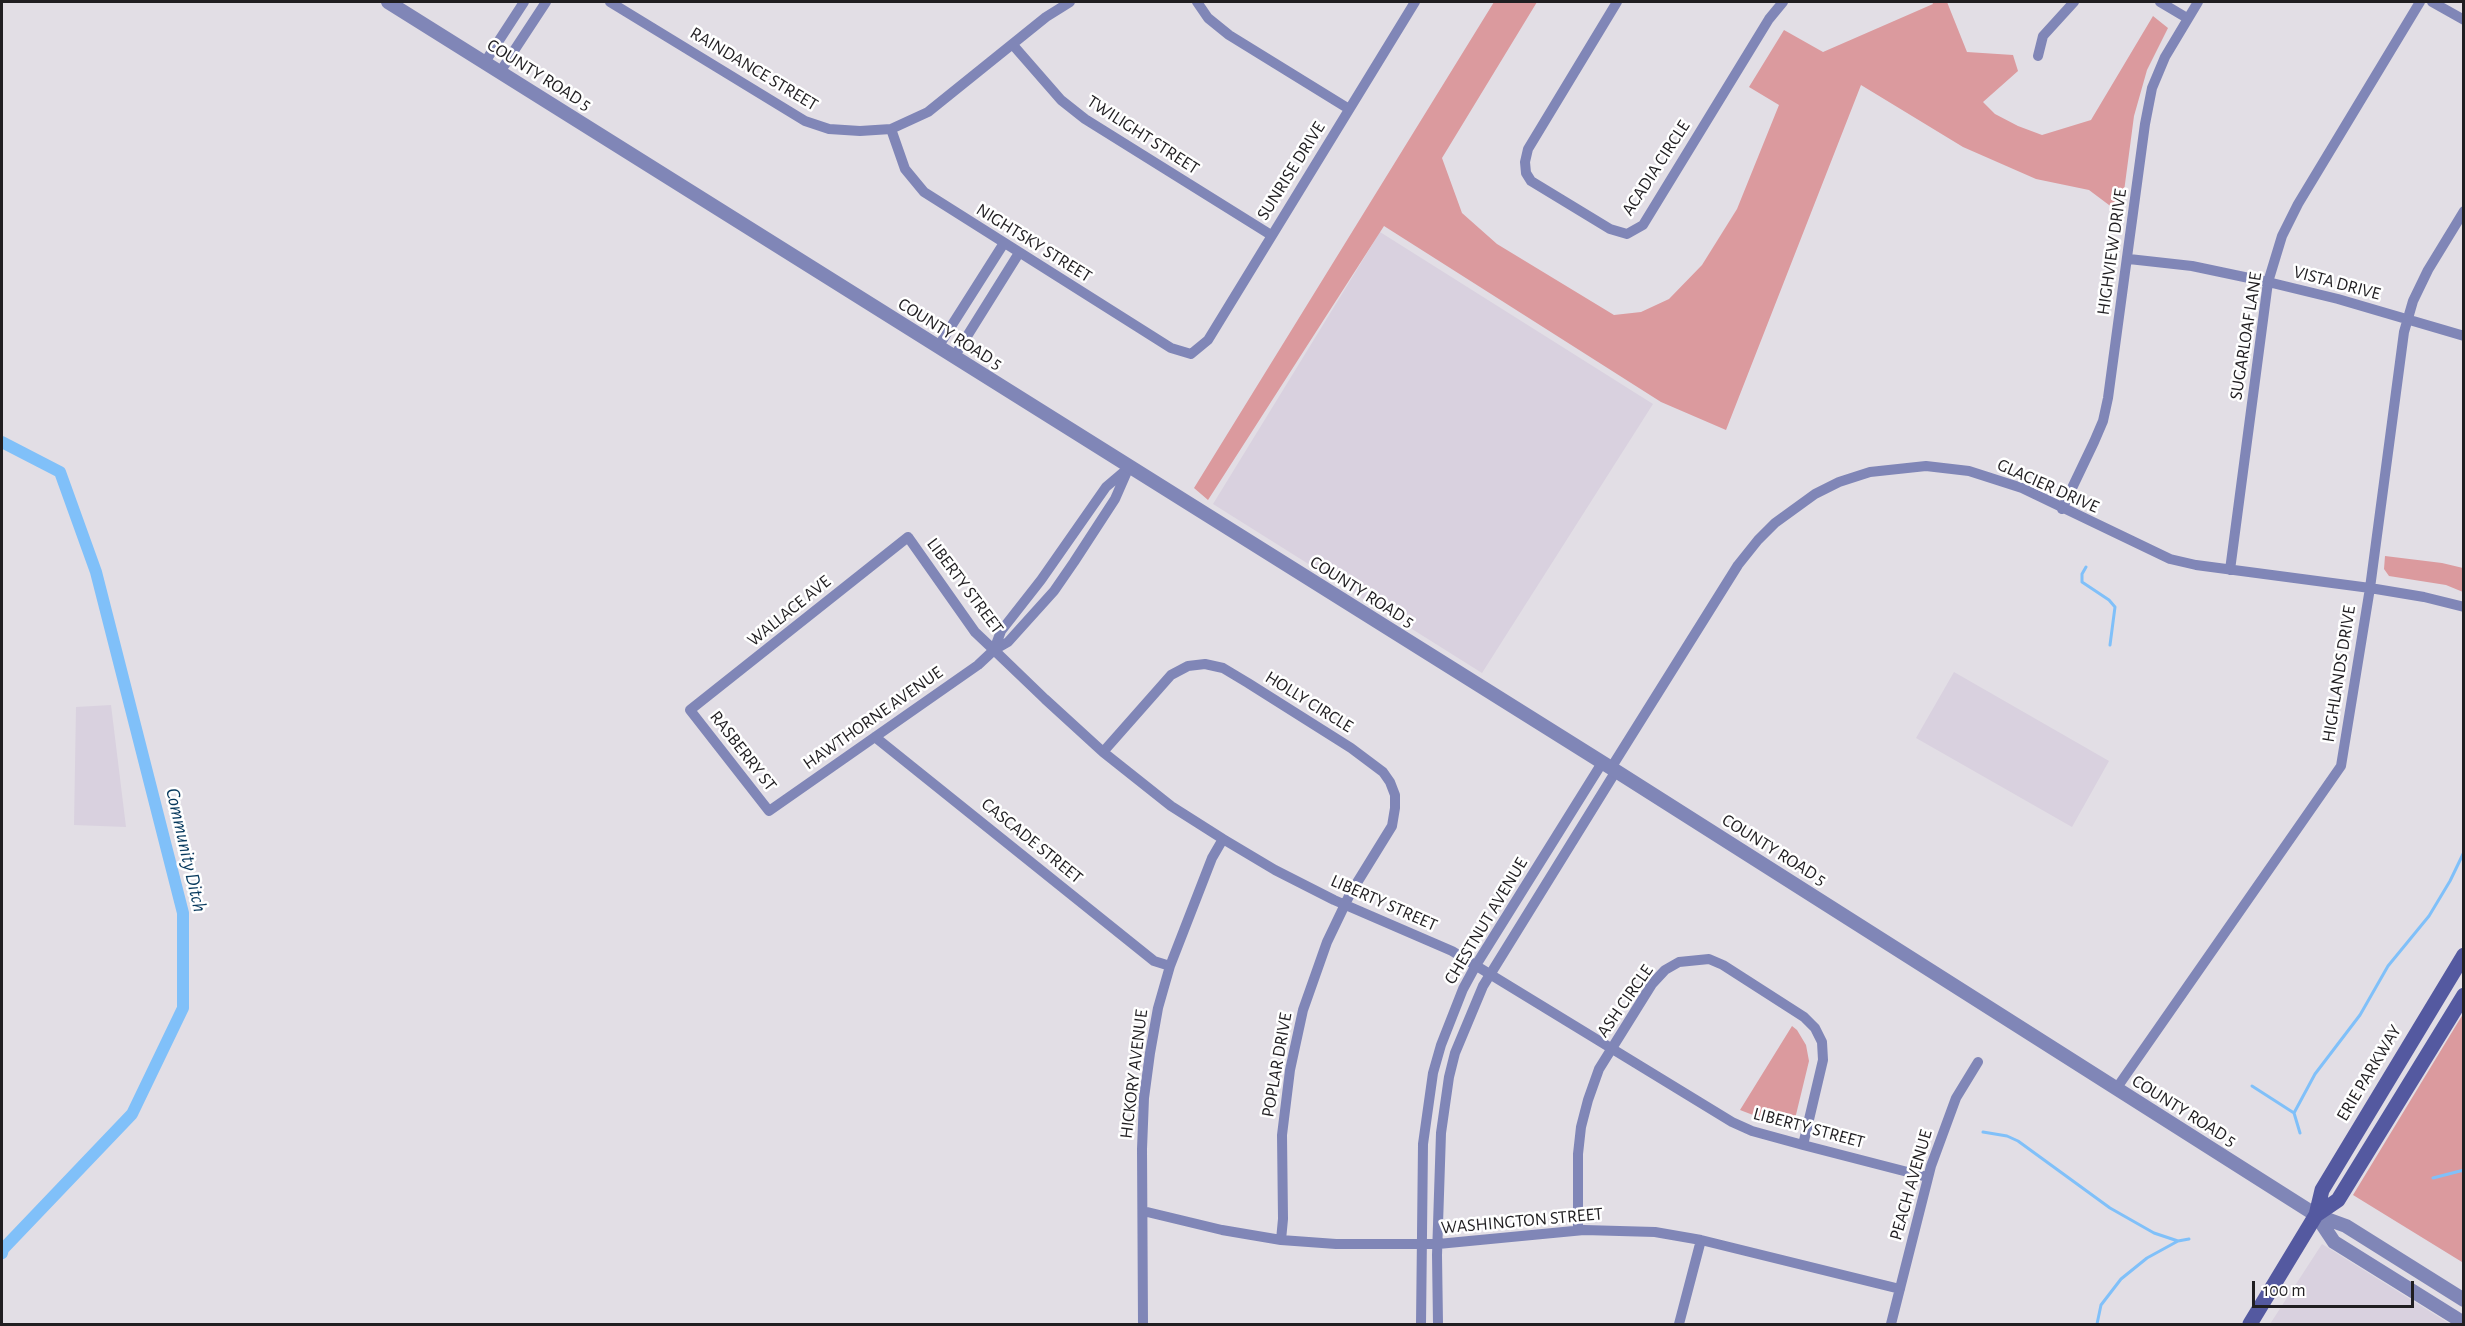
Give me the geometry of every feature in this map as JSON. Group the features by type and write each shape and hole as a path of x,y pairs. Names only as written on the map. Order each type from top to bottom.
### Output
{"main road":[{"name":"ERIE PARKWAY","path":"2250,1324 2316,1215 2322,1190 2463,955"},
{"name":"ERIE PARKWAY","path":"2316,1215 2338,1200 2463,994"}],"street":[{"name":"COUNTY ROAD 5","path":"388,2 1610,768 2316,1215 2346,1226 2463,1300"},
{"path":"485,62 524,2"},
{"path":"500,72 546,2"},
{"name":"RAINDANCE STREET","path":"610,2 805,121 830,129 891,129"},
{"path":"891,129 928,112 1046,17 1070,2"},
{"path":"1197,2 1208,18 1229,35 1349,109"},
{"name":"SUNRISE DRIVE","path":"1191,354 1208,340 1415,2"},
{"name":"ACADIA CIRCLE","path":"1617,2 1528,149 1525,162 1526,172 1532,181 1610,230 1628,234 1643,225 1769,19 1783,2"},
{"path":"2038,56 2043,36 2074,2"},
{"path":"2160,2 2187,18"},
{"name":"HIGHVIEW DRIVE","path":"2061,508 2103,421 2152,88 2165,57 2198,2"},
{"name":"SUGARLOAF LANE","path":"2230,570 2268,282 2282,236 2298,204 2420,2"},
{"path":"2432,2 2463,20"},
{"name":"TWILIGHT STREET","path":"1013,45 1060,100 1084,119 1271,235"},
{"name":"NIGHTSKY STREET","path":"891,129 905,169 924,192 1171,348 1191,354"},
{"name":"HIGHLANDS DRIVE","path":"2116,1089 2341,766 2370,588 2395,386 2407,319 2428,270 2463,211"},
{"path":"938,347 1004,243"},
{"path":"954,357 1019,253"},
{"name":"VISTA DRIVE","path":"2128,259 2201,268 2268,282 2463,336"},
{"name":"GLACIER DRIVE","path":"1610,768 1748,552 1775,522 1815,494 1839,482 1870,472 1926,466 1988,475 2022,488 2170,559 2196,566 2370,588 2424,597 2463,607"},
{"name":"HAWTHORNE AVENUE","path":"994,650 1001,631 1041,580 1106,487 1129,467"},
{"name":"HAWTHORNE AVENUE","path":"769,811 1008,642 1054,591 1115,499 1129,467"},
{"name":"LIBERTY STREET","path":"908,537 975,632 1103,752 1171,806 1223,839 1275,870 1345,905 1452,951 1732,1122 1752,1131 1927,1177"},
{"name":"WALLACE AVE","path":"690,710 908,537"},
{"name":"HOLLY CIRCLE","path":"1103,752 1171,675 1188,666 1205,664 1223,668 1248,682 1351,748 1383,772 1390,782 1395,795 1392,826 1345,905"},
{"name":"RASBERRY ST","path":"690,710 769,811"},
{"name":"CASCADE STREET","path":"875,737 1154,961 1170,966"},
{"name":"CHESTNUT AVENUE","path":"1421,1324 1423,1144 1433,1072 1452,1015 1476,965 1610,768"},
{"name":"CHESTNUT AVENUE","path":"1438,1324 1440,1133 1449,1077 1464,1029 1491,973 1610,768"},
{"name":"HICKORY AVENUE","path":"1143,1324 1144,1098 1158,1008 1170,966 1208,868 1223,839"},
{"name":"POPLAR DRIVE","path":"1281,1239 1282,1135 1290,1070 1303,1010 1327,942 1345,905"},
{"name":"ASH CIRCLE","path":"1578,1230 1578,1154 1581,1128 1599,1069 1652,984 1665,970 1679,962 1709,959 1723,965 1804,1017 1815,1029 1822,1042 1823,1060 1803,1145"},
{"name":"PEACH AVENUE","path":"1890,1324 1927,1177 1956,1098 1978,1062"},
{"name":"WASHINGTON STREET","path":"1143,1211 1222,1230 1336,1244 1422,1245 1578,1230 1634,1229 1701,1240 1900,1290"},
{"name":"COUNTY ROAD 5","path":"2316,1215 2334,1242 2463,1323"},
{"path":"1679,1324 1701,1240"}],"shaded area":[{"path":"1494,2 1537,2 1442,158 1462,213 1497,244 1614,315 1641,312 1669,299 1702,265 1737,209 1779,105 1749,87 1784,30 1823,52 1933,4 1932,2 1947,2 1967,52 2013,55 2018,71 1983,102 1995,114 2042,135 2091,120 2153,16 2168,28 2147,70 2134,116 2121,214 2089,190 2036,179 1963,147 1861,85 1726,430 1661,402 1384,226 1208,500 1194,488"},
{"path":"1380,232 1653,404 1482,673 1213,504"},
{"path":"2385,556 2463,568 2463,592 2446,585 2389,576 2384,569"},
{"path":"1954,672 2109,761 2072,827 1916,738"},
{"path":"111,705 126,827 74,825 76,707"},
{"path":"2463,1014 2464,1261 2462,1262 2353,1195"},
{"path":"1792,1026 1806,1045 1809,1061 1794,1123 1790,1126 1740,1110"},
{"path":"2322,1244 2450,1324 2270,1324"}],"waterway":[{"name":"Community Ditch","path":"2,442 60,472 96,572 183,913 183,1008 132,1114 3,1249 2,1253"},
{"path":"2086,567 2082,574 2082,582 2109,600 2115,607 2110,645"},
{"path":"2300,1133 2294,1113 2315,1074 2360,1015 2388,966 2429,916 2464,852"},
{"path":"2252,1086 2294,1113"},
{"path":"1983,1132 2007,1136 2018,1141 2110,1208 2154,1233 2178,1241 2189,1239"},
{"path":"2433,1178 2464,1170"},
{"path":"2097,1324 2101,1305 2121,1279 2147,1258 2178,1241"}]}
